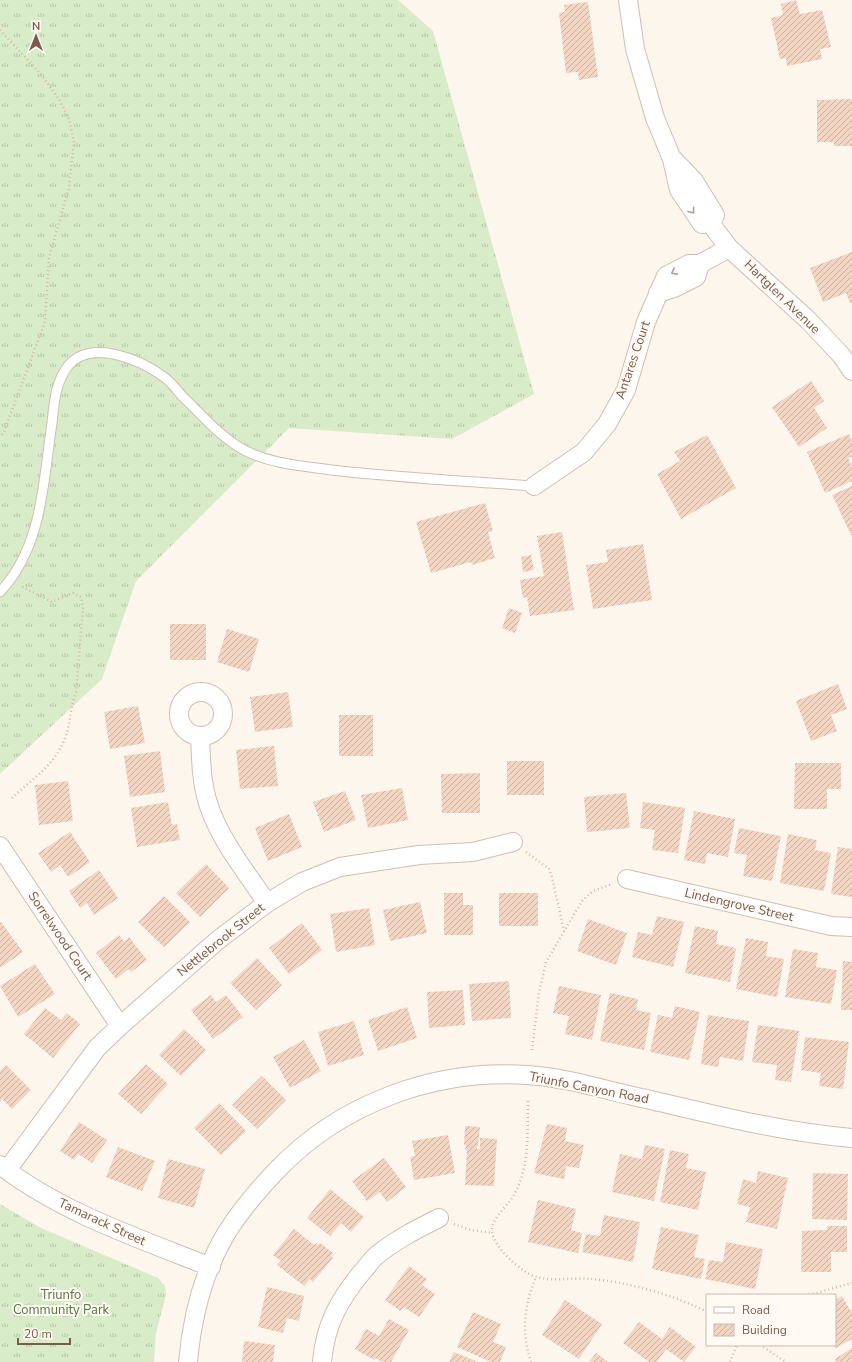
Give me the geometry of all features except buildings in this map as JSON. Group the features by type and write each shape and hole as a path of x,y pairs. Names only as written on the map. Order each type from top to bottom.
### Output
{"street":[{"name":"Hartglen Avenue","path":"628,0 631,31 655,118 672,159 694,181 715,215 711,224 729,248 808,320 846,351 852,371"},
{"name":"Antares Court","path":"534,486 584,452 607,424 626,390 646,322 658,293 674,288 696,277 700,264 729,248"},
{"path":"200,736 201,760 208,803 221,834 267,903"},
{"name":"Nettlebrook Street","path":"3,1167 80,1069 120,1026 218,940 267,903 302,882 340,867 419,855 473,852 514,842"},
{"name":"Sorrelwood Court","path":"0,846 120,1026"},
{"name":"Lindengrove Street","path":"627,879 831,926 852,927"},
{"name":"Triunfo Canyon Road","path":"188,1362 190,1336 200,1297 211,1267 227,1233 259,1189 288,1158 320,1132 344,1117 389,1096 413,1087 446,1079 479,1075 530,1075 575,1083 787,1130 852,1138"},
{"name":"Tamarack Street","path":"3,1167 42,1194 130,1236 211,1267"},
{"path":"322,1362 323,1344 335,1309 352,1284 376,1256 406,1234 439,1218"}],"lane":[{"path":"0,592 14,578 29,548 38,520 57,387 69,366 86,354 105,352 122,356 164,377 226,439 246,451 268,460 299,466 365,474 534,486"}],"path":[{"path":"0,30 40,73 60,101 69,119 74,142 69,187 49,258 45,322 4,432 0,437"},
{"path":"12,798 55,758 66,737 70,706 76,693 83,607 81,597 73,593 52,602 33,594 19,585 14,578"},
{"path":"514,842 549,869 564,932"},
{"path":"532,1050 539,993 546,962 582,901 593,891 627,879"},
{"path":"528,1101 526,1162 514,1194 492,1226 492,1233 502,1252 520,1268 536,1277 592,1279 620,1283 669,1297 706,1312"},
{"path":"439,1218 471,1230 492,1233"},
{"path":"531,1362 524,1327 528,1300 536,1277"},
{"path":"813,1294 852,1283"},
{"path":"730,1362 737,1346"},
{"path":"762,1346 786,1362"}],"green space":[{"path":"0,0 398,0 433,31 534,394 452,439 289,428 136,581 102,679 0,774"},
{"name":"Triunfo Community Park","path":"0,1204 41,1228 158,1278 165,1286 166,1295 156,1333 154,1362 0,1362"}]}
